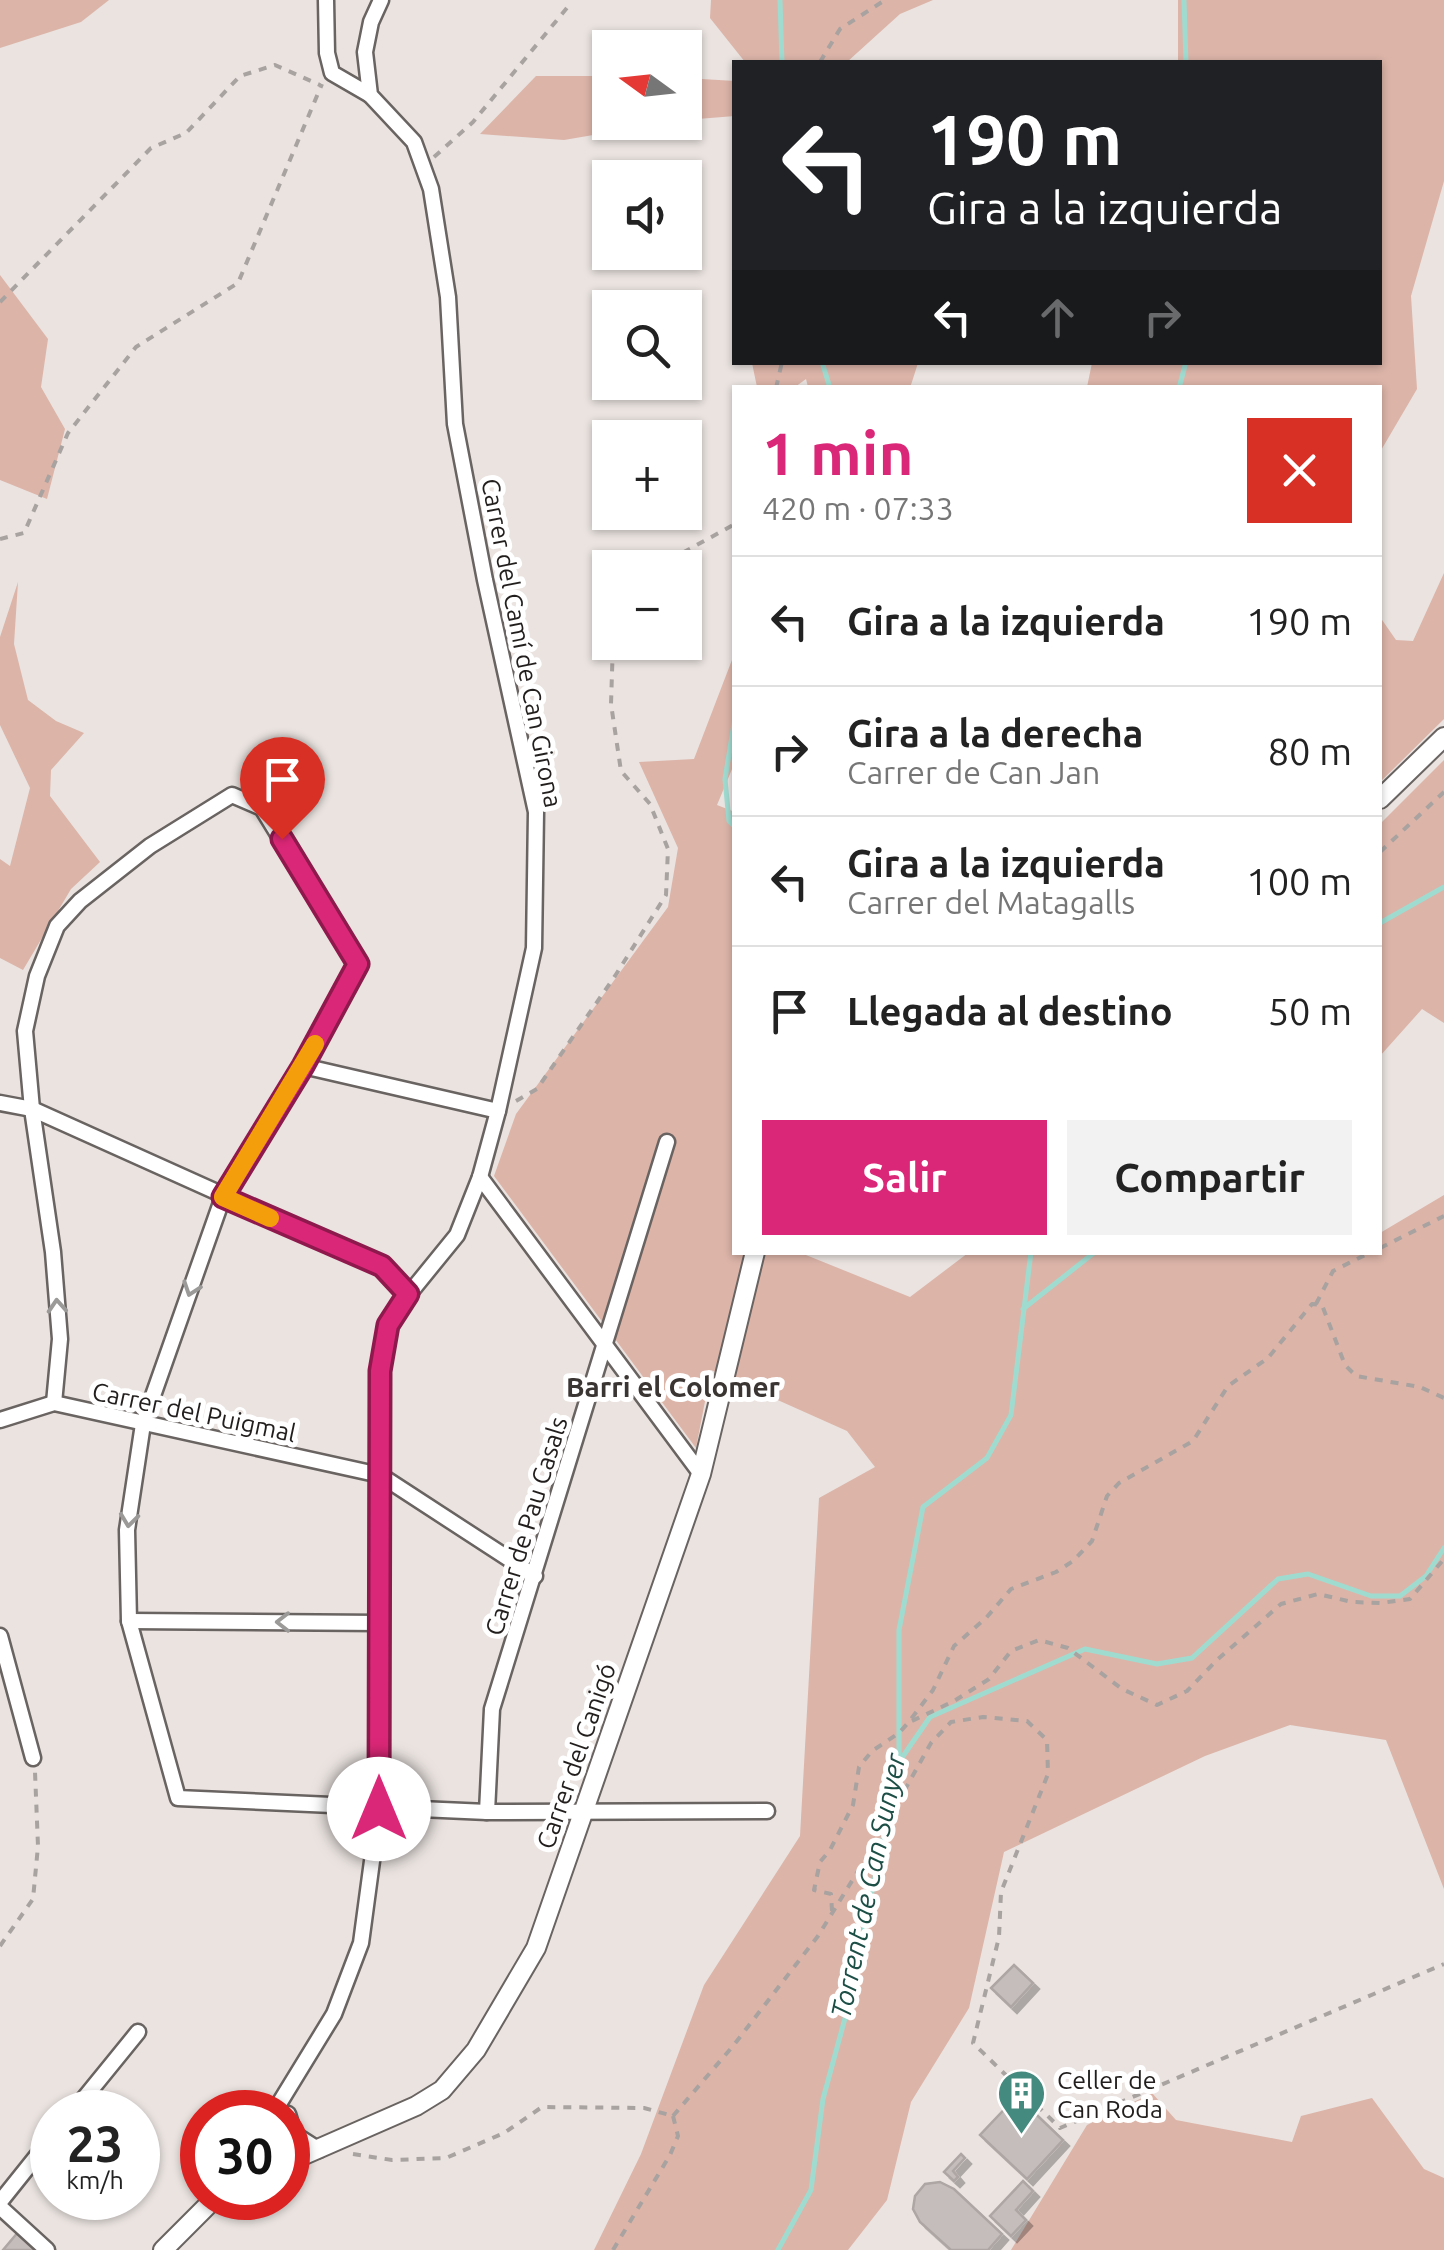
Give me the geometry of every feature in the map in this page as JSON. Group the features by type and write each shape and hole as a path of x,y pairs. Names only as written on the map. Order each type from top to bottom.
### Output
{"street":[{"path":"326,0 327,53 332,74"},
{"path":"370,95 364,52 381,0"},
{"name":"Carrer del Camí de Can Girona","path":"291,2090 334,2014 362,1942 379,1809 380,1371 388,1325 457,1235 480,1177 534,948 536,812 455,424 448,297 431,189 414,142 370,95 332,74"},
{"path":"1382,798 1444,737"},
{"path":"54,1404 58,1322 53,1252 24,1031 37,976 57,926 80,901 150,846 232,794 262,808 358,964 303,1066 223,1197 143,1424 126,1530 129,1621 178,1798 486,1812 767,1811"},
{"path":"303,1066 498,1111"},
{"path":"0,1103 32,1109 382,1266 408,1294"},
{"name":"Carrer de Pau Casals","path":"486,1812 492,1710 667,1142"},
{"path":"480,1177 701,1474"},
{"name":"Carrer del Canigó","path":"310,2153 442,2090 476,2050 536,1948 701,1474 754,1255"},
{"name":"Carrer del Puigmal","path":"0,1420 54,1404 380,1475"},
{"path":"380,1475 535,1576"},
{"path":"129,1621 380,1623"},
{"path":"0,1636 33,1758"},
{"path":"90,2090 138,2032"},
{"path":"310,2145 318,2150"},
{"path":"30,2165 0,2204 48,2250"},
{"path":"163,2250 193,2220"}],"path":[{"path":"821,60 840,29 885,0"},
{"path":"423,167 473,122 571,3"},
{"path":"0,302 151,148 186,134 240,76 275,65 320,85"},
{"path":"0,538 24,533 68,433 136,348 238,283 320,85 332,74"},
{"path":"688,550 732,526"},
{"path":"498,1111 537,1089 616,976 666,895 668,849 650,804 621,772 611,704 612,660"},
{"path":"1382,850 1444,792"},
{"path":"1382,1247 1444,1216"},
{"path":"1316,1304 1333,1271 1365,1255"},
{"path":"832,1911 830,1894 814,1890 820,1862 853,1805 859,1767 872,1750 899,1734 933,1690 954,1646 986,1618 1010,1589 1056,1572 1073,1560 1092,1541 1107,1496 1118,1483 1192,1441 1228,1386 1268,1358 1312,1304 1322,1304 1345,1366 1356,1376 1420,1386 1444,1398"},
{"path":"908,1722 954,1701 989,1678 1011,1650 1039,1640 1068,1648 1122,1689 1157,1705 1186,1692 1218,1658 1281,1604 1318,1594 1352,1602 1410,1599 1444,1559"},
{"path":"674,2116 818,1936 931,1742 951,1722 983,1717 1027,1722 1047,1740 1048,1774 1001,1892 999,1937 973,2044 1060,2128 1444,1964"},
{"path":"0,1946 33,1898 38,1846 33,1758"},
{"path":"318,2150 392,2160 446,2158 504,2133 542,2107 644,2108 674,2116"},
{"path":"612,2250 670,2155 678,2136 674,2116"}],"shaded area":[{"path":"0,0 109,0 81,22 0,48"},
{"path":"711,0 933,0 900,14 849,60 743,60 710,18"},
{"path":"1178,0 1444,0 1444,181 1411,296 1417,389 1382,449 1382,385 1087,385 1092,365 1382,365 1382,60 1178,60"},
{"path":"536,76 592,76 592,135 564,140 480,134"},
{"path":"702,79 732,81 732,116 702,119"},
{"path":"0,275 48,339 41,387 65,429 47,499 0,480"},
{"path":"753,365 917,365 911,385 808,385 806,379 798,385 757,385"},
{"path":"1444,573 1444,719 1382,780 1382,620 1396,640 1413,641"},
{"path":"18,582 14,644 28,700 56,721 84,733 51,770 50,796 100,862 71,889 23,970 0,958 0,859 10,866 30,788 0,725 0,637"},
{"path":"732,660 732,769 717,805 732,811 732,1255 806,1255 910,1297 965,1255 1382,1255 1382,1232 1444,1195 1444,1889 1386,1740 1290,1725 1205,1756 1004,1852 969,2008 911,2102 887,2200 848,2250 594,2250 641,2154 704,1985 800,1836 819,1498 875,1467 847,1431 711,1370 696,1448 494,1176 516,1114 668,907 678,848 639,762 694,759"},
{"path":"1444,760 1444,1023 1422,1009 1382,1054 1382,822"},
{"path":"1152,2093 1176,2120 1292,2142 1301,2116 1372,2098 1424,2169 1444,2178 1444,2250 1011,2250 1087,2125"}],"building":[{"path":"1014,1965 1033,1983 1011,2007 991,1988"},
{"name":"Celler de Can Roda","path":"1017,2096 1063,2140 1027,2179 980,2135"},
{"path":"961,2154 965,2158 953,2171 958,2177 954,2181 944,2172"},
{"path":"1023,2181 1033,2191 1016,2210 1026,2220 1011,2236 990,2216"},
{"path":"940,2182 954,2189 1002,2234 988,2250 951,2250 920,2222 913,2209 915,2196 925,2184"},
{"path":"19,2231 41,2250 3,2250"}],"waterway":[{"path":"780,0 782,60"},
{"name":"Torrent de Can Sunyer","path":"1184,0 1186,60"},
{"path":"823,365 829,385"},
{"name":"Torrent de Can Sunyer","path":"1180,385 1185,365"},
{"path":"732,736 725,779 732,824"},
{"path":"1382,922 1444,887"},
{"name":"Torrent de Can Sunyer","path":"778,2250 811,2190 823,2099 847,2011 899,1762 899,1630 923,1507 987,1458 1011,1415 1031,1255"},
{"path":"1023,1309 1091,1255"},
{"path":"899,1762 930,1717 1085,1649 1157,1664 1192,1658 1278,1579 1308,1574 1371,1596 1400,1596 1426,1576 1444,1548"}],"slow traffic":[{"path":"270,1218 223,1197 315,1044"}],"place":[{"name":"Celler de Can Roda","path":"1022,2136"}],"district":[{"name":"Barri el Colomer","path":"673,1387"}],"route":[{"path":"282,839 358,964 303,1066 223,1197 382,1266 408,1294 388,1325 380,1371 379,1809"}]}
